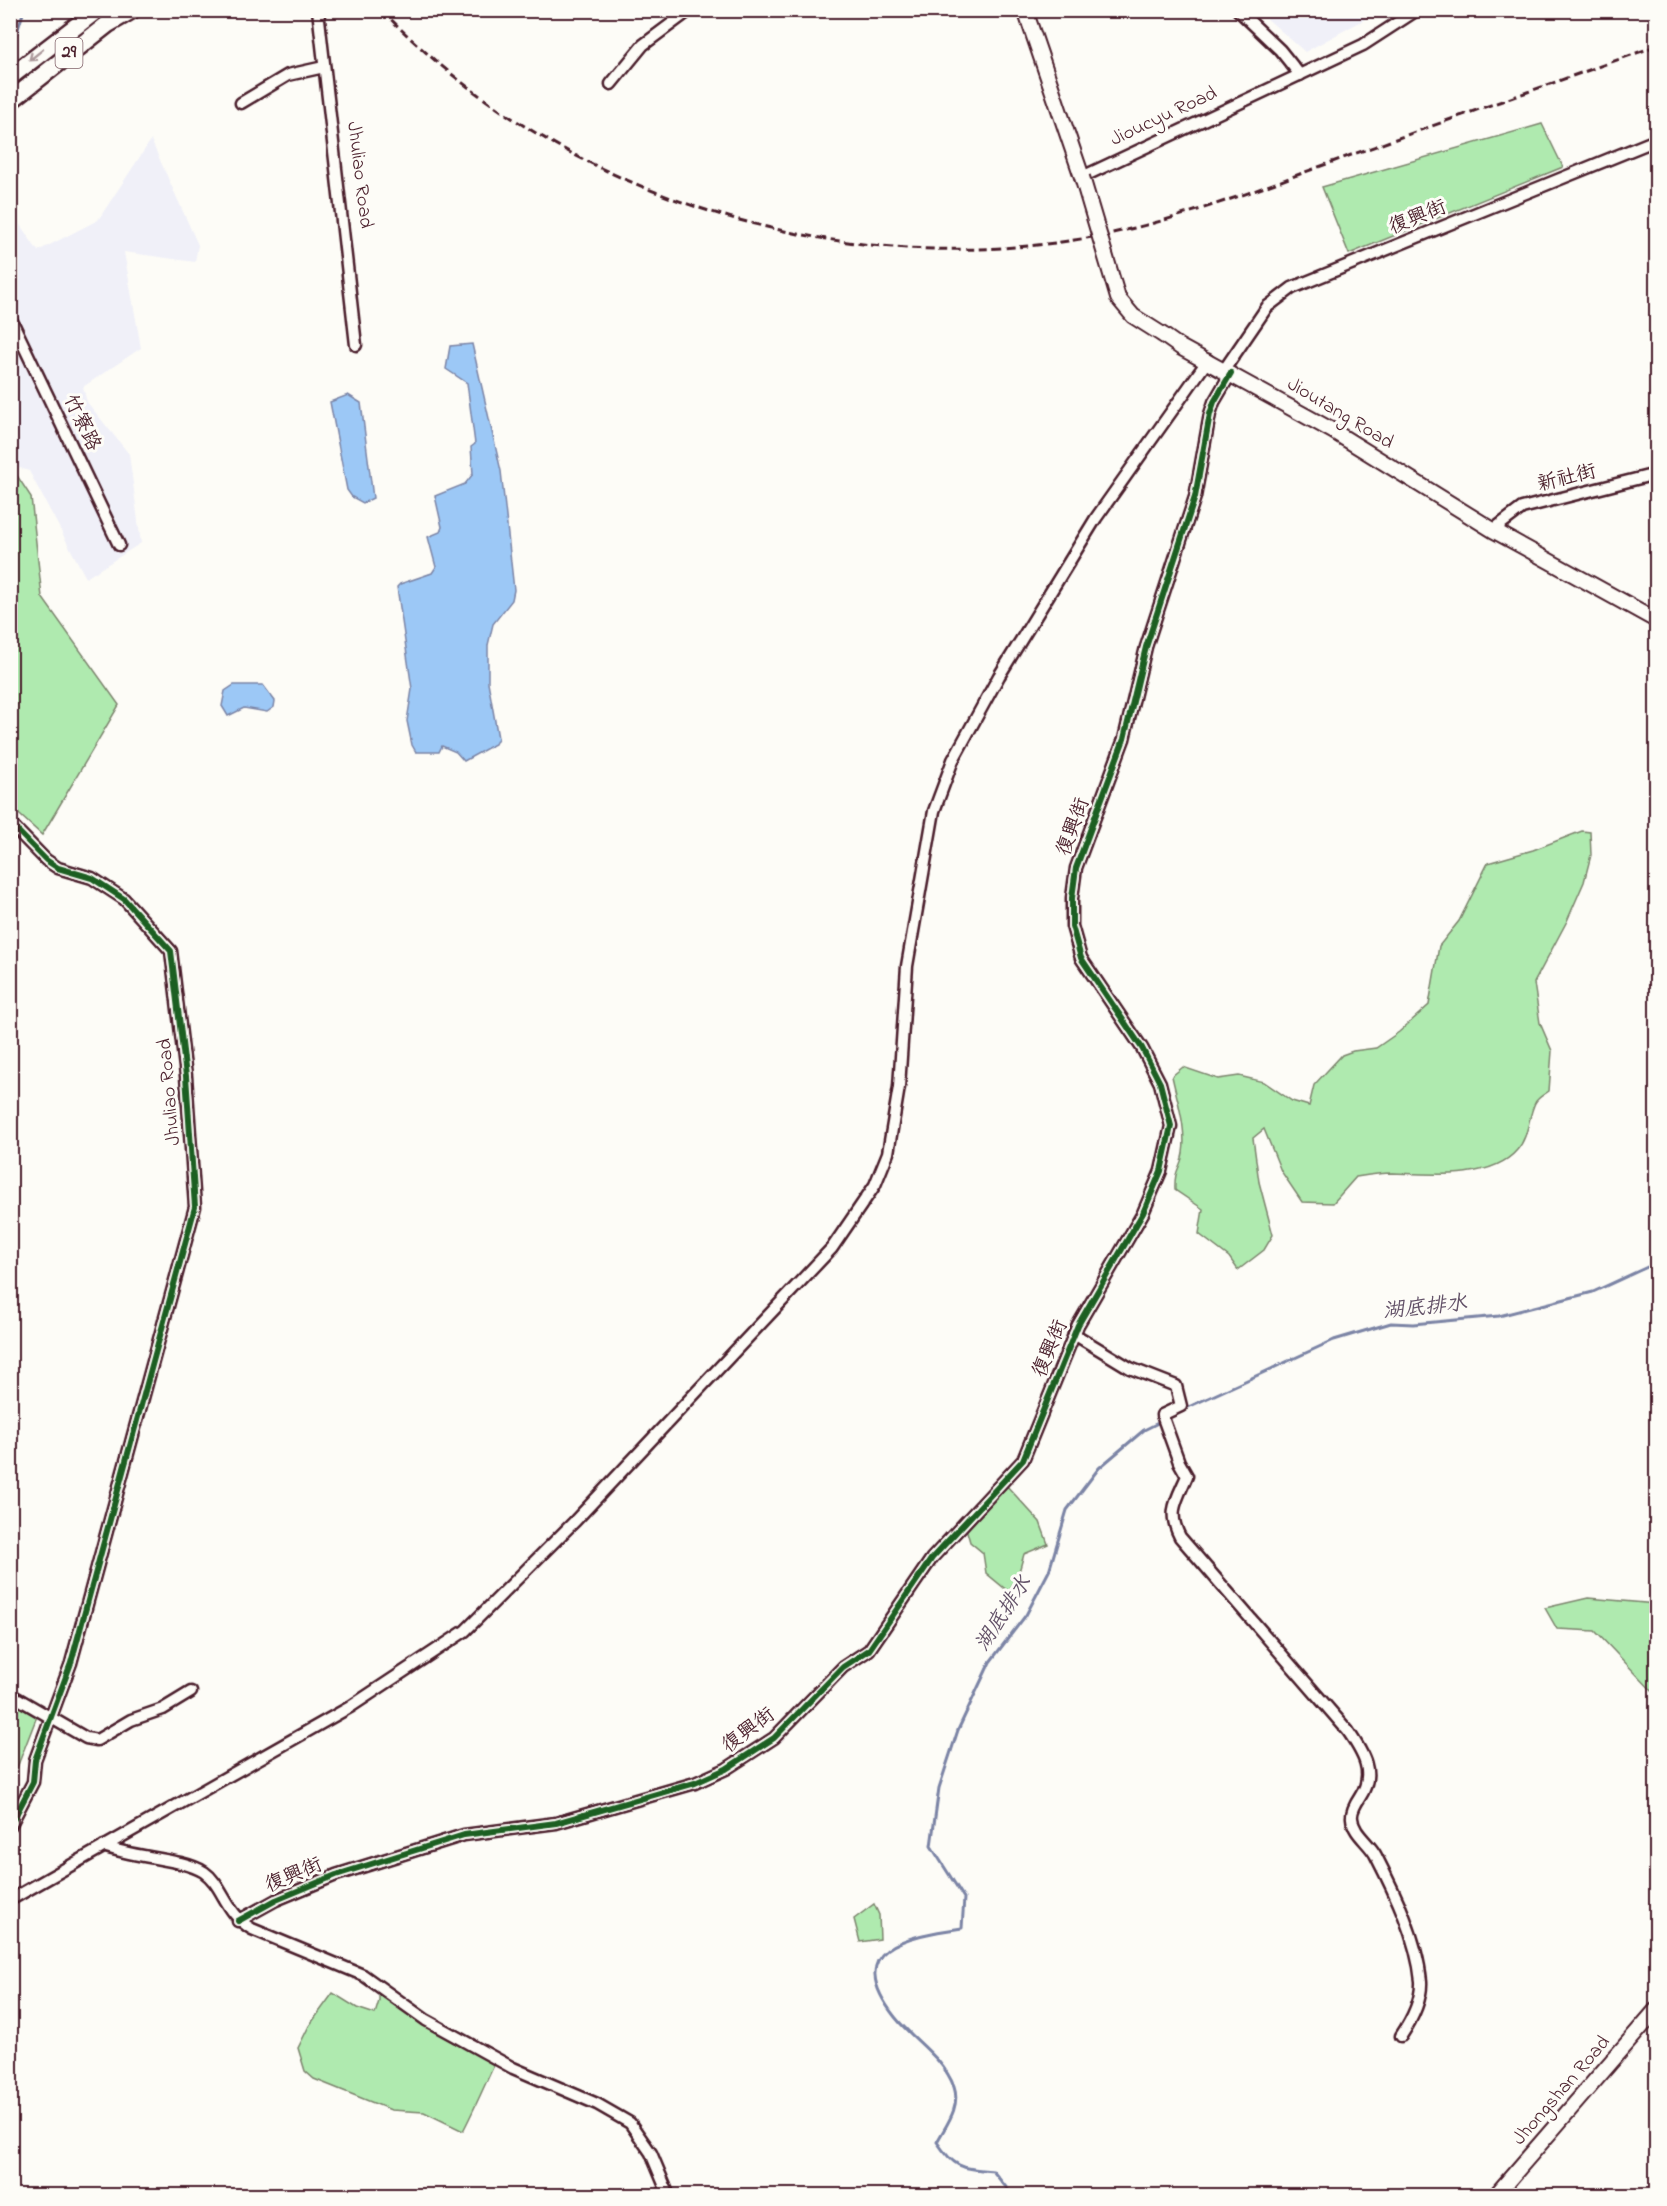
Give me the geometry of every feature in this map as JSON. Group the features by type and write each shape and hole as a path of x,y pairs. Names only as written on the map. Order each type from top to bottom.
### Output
{"main road":[{"name":"29","path":"10,77 97,10"},
{"name":"29","path":"10,101 108,24 132,10"}],"street":[{"name":"Jhuliao Road","path":"318,10 356,345"},
{"path":"611,84 643,45 690,10"},
{"path":"1025,10 1082,177"},
{"path":"1238,10 1280,50 1300,75"},
{"name":"Jioucyu Road","path":"1082,177 1363,45 1418,10"},
{"path":"240,103 288,75 324,67"},
{"name":"復興街","path":"238,1921 276,1900 336,1875 464,1835 556,1823 695,1783 726,1768 774,1738 843,1667 869,1650 932,1558 1023,1460 1074,1334 1143,1213 1161,1171 1171,1126 1160,1083 1142,1048 1081,958 1072,926 1076,868 1124,739 1146,647 1195,497 1210,414 1227,372 1267,307 1292,288 1656,140"},
{"name":"Jioutang Road","path":"1082,177 1118,298 1133,316 1333,431 1493,530 1656,620"},
{"name":"竹寮路","path":"10,316 119,545"},
{"path":"10,1900 350,1707 465,1630 574,1522 832,1248 875,1185 888,1153 899,1087 907,966 934,811 954,760 999,676 1096,518 1208,360"},
{"name":"新社街","path":"1493,530 1522,508 1656,474"},
{"name":"Jhuliao Road","path":"10,823 46,860 58,868 92,878 124,899 171,951 186,1076 195,1207 70,1663 35,1760 33,1782 10,1826"},
{"path":"1074,1334 1130,1368 1176,1386 1181,1406 1162,1414 1179,1462 1187,1476 1173,1508 1172,1521 1180,1537 1348,1731 1364,1754 1369,1773 1366,1788 1354,1806 1352,1819 1362,1839 1375,1853 1409,1931 1421,1981 1411,2021 1401,2036"},
{"path":"10,1694 86,1738 97,1740 131,1720 163,1709 191,1692"},
{"path":"104,1846 122,1854 187,1865 205,1873 238,1921 276,1941 363,1975 426,2020 513,2068 597,2104 630,2123 651,2153 669,2196"},
{"name":"Jhongshan Road","path":"1495,2196 1656,2010"}],"shaded area":[{"path":"1258,11 1380,11 1305,52"},
{"path":"151,140 198,245 195,262 124,252 141,348 83,387 87,402 129,454 141,543 86,578 29,471 11,465 10,210 38,251 98,220"}],"green space":[{"path":"1542,124 1563,167 1349,254 1322,187"},
{"path":"11,472 16,474 31,497 42,597 119,705 42,835 11,807"},
{"path":"1582,831 1590,832 1591,855 1584,882 1567,921 1534,983 1540,1023 1552,1051 1549,1091 1535,1103 1521,1145 1506,1160 1491,1167 1458,1174 1388,1173 1356,1177 1333,1203 1302,1202 1281,1171 1264,1129 1253,1138 1259,1182 1273,1235 1264,1250 1238,1270 1229,1257 1199,1234 1203,1209 1175,1190 1183,1153 1184,1134 1172,1076 1183,1067 1218,1079 1239,1076 1264,1082 1292,1101 1309,1106 1314,1085 1342,1055 1376,1048 1399,1032 1429,1005 1439,946 1459,921 1488,863 1533,850"},
{"path":"1005,1484 1040,1522 1048,1544 1024,1554 1019,1572 1009,1592 986,1573 983,1553 970,1542 966,1528"},
{"path":"1588,1598 1656,1604 1656,1695 1595,1631 1557,1629 1545,1608"},
{"path":"11,1685 39,1711 11,1783"},
{"path":"874,1904 879,1915 880,1939 860,1942 854,1919"},
{"path":"379,1984 497,2059 463,2131 424,2112 391,2110 314,2079 305,2071 298,2048 309,2026 333,1993 357,2008 375,2014 379,2001"}],"water":[{"path":"472,344 501,471 514,590 512,600 493,624 488,645 488,682 498,738 495,744 464,761 456,752 442,746 439,752 416,752 412,745 407,721 412,689 397,587 432,573 436,567 428,537 440,532 442,527 435,496 465,484 473,474 471,447 475,444 467,383 446,369 450,346"},
{"path":"348,395 361,403 373,498 363,503 352,497 347,490 330,402"},
{"path":"234,685 263,685 275,701 274,707 267,712 244,708 228,716 222,706 225,691"}],"waterway":[{"path":"10,54 24,10"},
{"name":"湖底排水","path":"1184,1409 1334,1340 1391,1323 1413,1324 1499,1316 1593,1292 1656,1263"},
{"name":"湖底排水","path":"1013,2196 993,2171 960,2166 949,2158 937,2142 954,2109 956,2102 954,2087 936,2058 895,2017 880,1994 875,1975 878,1961 888,1950 902,1941 962,1928 964,1898 931,1846 939,1788 958,1730 990,1662 1026,1615 1049,1571 1067,1510 1099,1468 1144,1430 1162,1421"}],"railway":[{"path":"382,10 457,78 540,136 631,182 728,217 827,239 929,249 1030,246 1130,229 1190,213 1656,46"}],"cycle path":[{"path":"238,1921 276,1900 336,1875 464,1835 556,1823 695,1783 726,1769 774,1738 843,1667 869,1650 932,1558 1023,1460 1078,1325 1143,1213 1161,1171 1171,1126 1160,1083 1142,1048 1081,958 1072,926 1072,898 1076,868 1124,739 1146,647 1195,497 1210,414 1214,402 1231,373"},
{"path":"10,823 46,860 58,868 92,878 124,899 171,951 186,1076 195,1207 71,1663 35,1760 33,1782 10,1826"}]}
